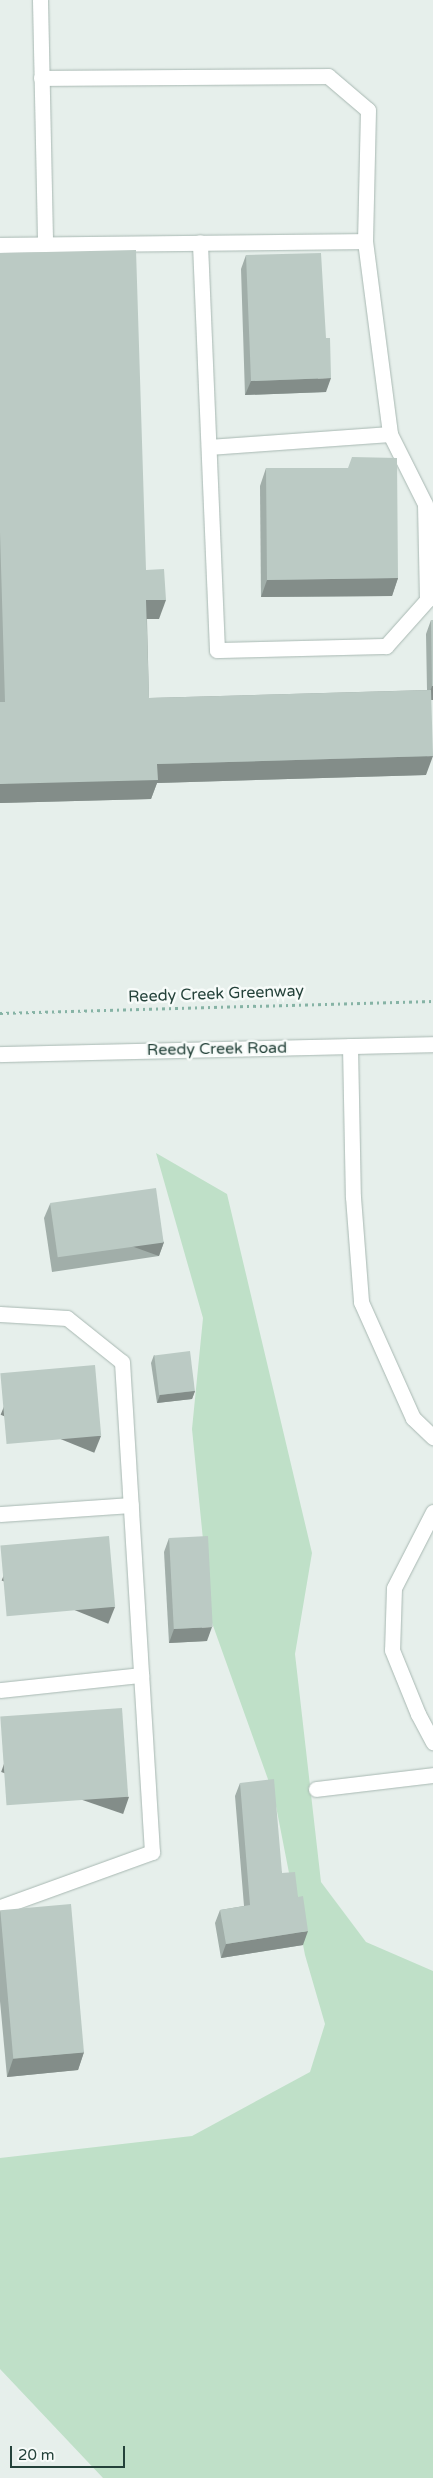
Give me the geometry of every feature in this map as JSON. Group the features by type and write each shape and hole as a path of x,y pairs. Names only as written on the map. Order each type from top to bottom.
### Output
{"main road":[{"path":"40,0 45,243"},
{"path":"41,78 328,76 368,110 365,241 390,434 425,504 427,600 386,646 217,650 200,242"},
{"path":"0,245 45,243 365,241"},
{"path":"208,448 390,434"},
{"name":"Reedy Creek Road","path":"0,1054 433,1044"},
{"path":"350,1046 353,1197 361,1302 413,1418 433,1437"},
{"path":"0,1314 67,1318 122,1362 152,1852 0,1907"},
{"path":"0,1514 131,1505"},
{"path":"433,1512 394,1588 392,1650 418,1714 433,1742"},
{"path":"0,1690 141,1675"},
{"path":"316,1789 433,1775"}],"path":[{"name":"Reedy Creek Greenway","path":"0,1013 433,1001"}],"green space":[{"path":"156,1153 227,1194 312,1553 295,1654 321,1882 366,1942 433,1971 433,2478 103,2478 0,2369 0,2158 192,2136 310,2072 325,2024 305,1955 274,1796 211,1620 192,1429 203,1318"}],"building":[{"path":"136,250 146,570 164,569 166,600 146,600 149,698 431,690 433,756 157,764 158,780 0,784 0,702 5,702 0,532 0,253"},
{"path":"321,253 326,338 330,338 331,378 251,381 246,255"},
{"path":"352,457 397,458 398,578 267,580 266,468 348,468"},
{"path":"431,620 433,620 433,686 432,686"},
{"path":"156,1188 164,1242 58,1257 50,1203"},
{"path":"190,1351 195,1391 159,1395 154,1355"},
{"path":"95,1365 101,1436 7,1444 0,1373"},
{"path":"109,1536 115,1607 7,1616 0,1545"},
{"path":"208,1536 213,1627 174,1629 169,1538"},
{"path":"122,1708 128,1797 7,1805 0,1717"},
{"path":"274,1779 282,1873 295,1872 298,1897 303,1896 308,1931 226,1944 220,1910 250,1905 240,1783"},
{"path":"71,1904 84,2052 13,2059 0,1910"}]}
